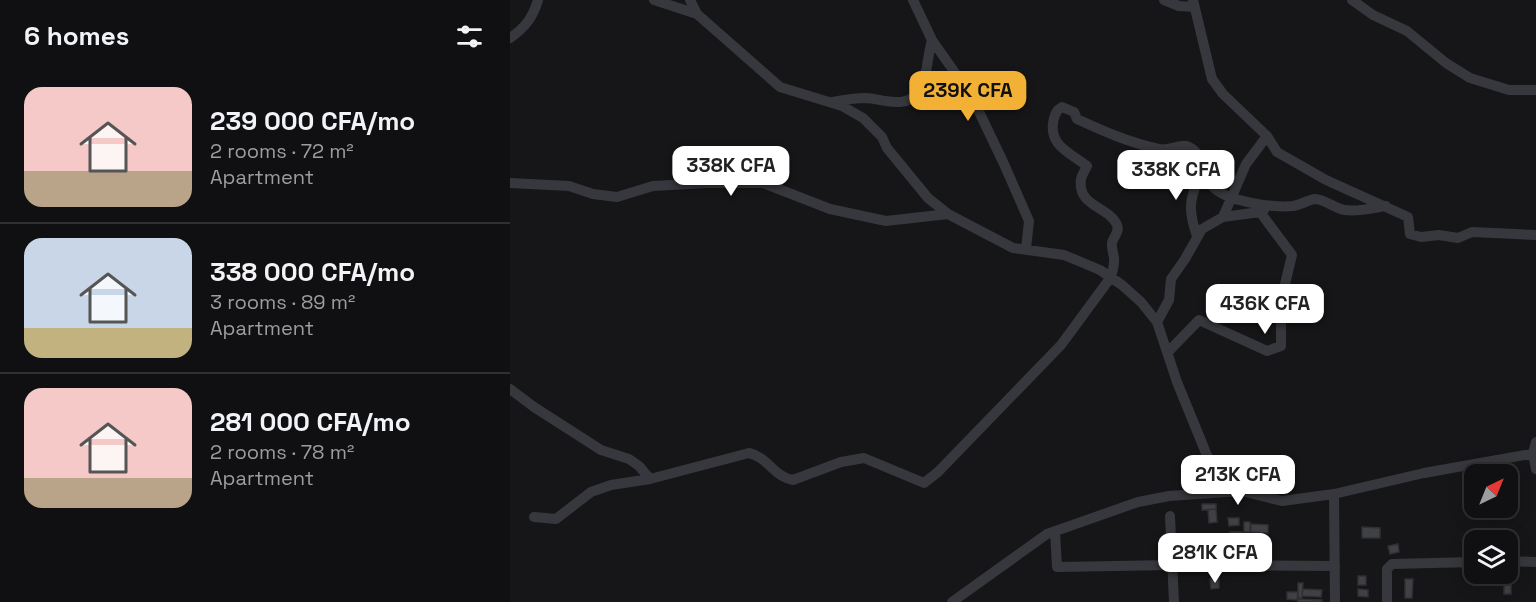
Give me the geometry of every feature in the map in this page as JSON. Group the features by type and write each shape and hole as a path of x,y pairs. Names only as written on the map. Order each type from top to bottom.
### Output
{"street":[{"path":"510,38 519,32 533,16 538,0"},
{"path":"654,0 697,14"},
{"path":"690,0 697,14 780,87 842,106 863,118 882,137 887,148 928,198 948,214 1013,248 1064,255 1111,276 1141,303 1157,322 1177,382 1206,453 1227,492"},
{"path":"913,0 932,40 972,97 1008,173 1029,221 1026,249"},
{"path":"1164,0 1179,6 1194,3 1212,79 1223,94 1267,136 1277,152 1360,196 1408,217 1410,234 1421,237 1439,235 1458,238 1472,232 1536,235"},
{"path":"1352,0 1373,15 1407,31 1446,63 1470,78 1509,90 1536,90"},
{"path":"830,102 864,98 898,103 911,99 920,90 928,66 932,40"},
{"path":"534,517 556,519 591,492 611,485 650,479 749,453 761,457 780,476 793,480 841,462 864,458 924,483 939,472 1061,345 1111,276 1114,263 1112,244 1118,230 1117,226 1113,219 1092,206 1086,199 1080,182 1087,166 1064,150 1054,137 1051,130 1058,109 1062,107 1074,112 1077,119 1101,130 1161,150 1175,150 1182,145 1188,146 1201,160 1206,179 1218,191 1264,209 1292,255 1281,301 1281,346 1267,351 1199,320 1167,352"},
{"path":"1223,217 1246,164 1267,136"},
{"path":"1197,236 1191,221 1191,197 1203,168"},
{"path":"510,183 569,186 593,194 617,197 653,186 763,183 830,209 886,221 948,214"},
{"path":"1157,322 1169,300 1171,279 1185,260 1197,236 1202,229 1223,217 1294,206 1317,199 1344,210 1386,206"},
{"path":"510,389 601,450 629,459 639,466 650,479"},
{"path":"1536,442 1534,453 1536,469"},
{"path":"952,602 1047,534 1138,502 1169,496 1242,491 1282,501 1334,494 1383,481 1534,453"},
{"path":"1334,494 1335,602"},
{"path":"1170,516 1174,602"},
{"path":"1055,531 1057,567 1173,565 1335,567"},
{"path":"1518,561 1536,562"},
{"path":"1387,602 1387,573 1392,564 1464,562"}],"building":[{"path":"1202,504 1216,504 1216,509 1202,510"},
{"path":"1216,509 1217,522 1209,523 1208,510"},
{"path":"1228,518 1239,518 1239,525 1229,526"},
{"path":"1244,522 1250,522 1250,532 1244,532"},
{"path":"1251,524 1268,525 1268,533 1251,532"},
{"path":"1362,527 1380,528 1380,538 1362,538"},
{"path":"1230,532 1242,532 1242,541 1230,541"},
{"path":"1234,543 1242,543 1243,551 1234,551"},
{"path":"1398,544 1399,552 1390,554 1388,546"},
{"path":"1358,576 1366,576 1366,585 1358,585"},
{"path":"1210,579 1219,579 1219,588 1211,589"},
{"path":"1405,579 1413,579 1412,598 1405,598"},
{"path":"1298,583 1303,583 1302,598 1298,598"},
{"path":"1504,585 1511,585 1511,594 1504,594"},
{"path":"1303,589 1322,590 1321,597 1302,596"},
{"path":"1358,589 1368,590 1368,597 1358,596"},
{"path":"1287,592 1298,592 1297,600 1287,599"},
{"path":"1298,599 1322,600 1322,602 1298,602"}]}
